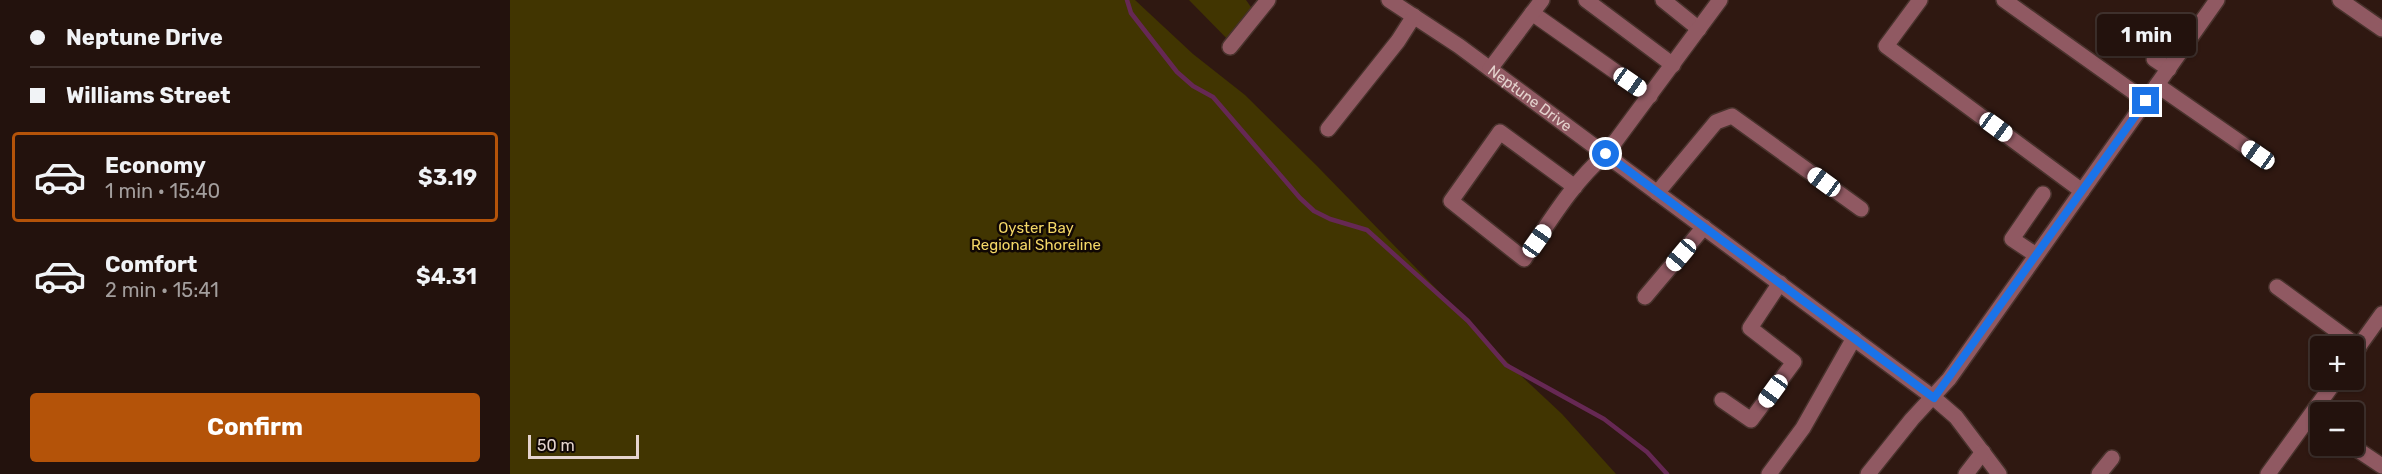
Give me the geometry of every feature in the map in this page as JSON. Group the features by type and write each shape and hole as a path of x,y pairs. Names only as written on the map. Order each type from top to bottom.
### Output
{"street":[{"path":"1230,47 1268,0"},
{"name":"Neptune Drive","path":"1389,0 1490,69 1934,398 1956,417 1999,474"},
{"path":"1490,69 1542,0"},
{"path":"1587,0 1673,65"},
{"path":"1663,0 1699,29"},
{"path":"1575,187 1500,132 1451,201 1524,259 1575,187 1590,168 1606,154 1720,0"},
{"path":"1920,0 1886,46 2082,191"},
{"path":"2004,0 2146,101"},
{"path":"1868,474 1912,419 1934,398 2217,0"},
{"path":"2344,1 2382,29"},
{"path":"1532,13 1650,96"},
{"path":"1328,129 1398,41 1414,16"},
{"path":"2154,58 2169,69"},
{"path":"2157,85 2258,155"},
{"path":"1658,193 1716,122 1731,116 1861,208"},
{"path":"2036,255 2012,239 2043,194"},
{"path":"1645,297 1704,227"},
{"path":"1722,400 1751,420 1794,362 1750,328 1780,283"},
{"path":"2277,287 2337,336"},
{"path":"2364,340 2381,317"},
{"path":"1769,474 1803,428 1854,338"},
{"path":"2268,474 2310,426"},
{"path":"1966,474 1983,452"},
{"path":"2364,454 2382,465"},
{"path":"2099,474 2112,458"}],"green space":[{"name":"Oyster Bay Regional Shoreline","path":"510,0 1135,0 1193,54 1245,95 1517,372 1562,414 1616,474 510,474"},
{"path":"1189,0 1246,0 1258,17 1239,51"}],"waterway":[{"path":"1127,0 1131,13 1177,72 1193,86 1213,97 1300,198 1314,211 1330,219 1367,230 1468,321 1506,365 1604,419 1647,452 1667,474"}],"route":[{"path":"1606,154 1934,398 2146,101"}]}
